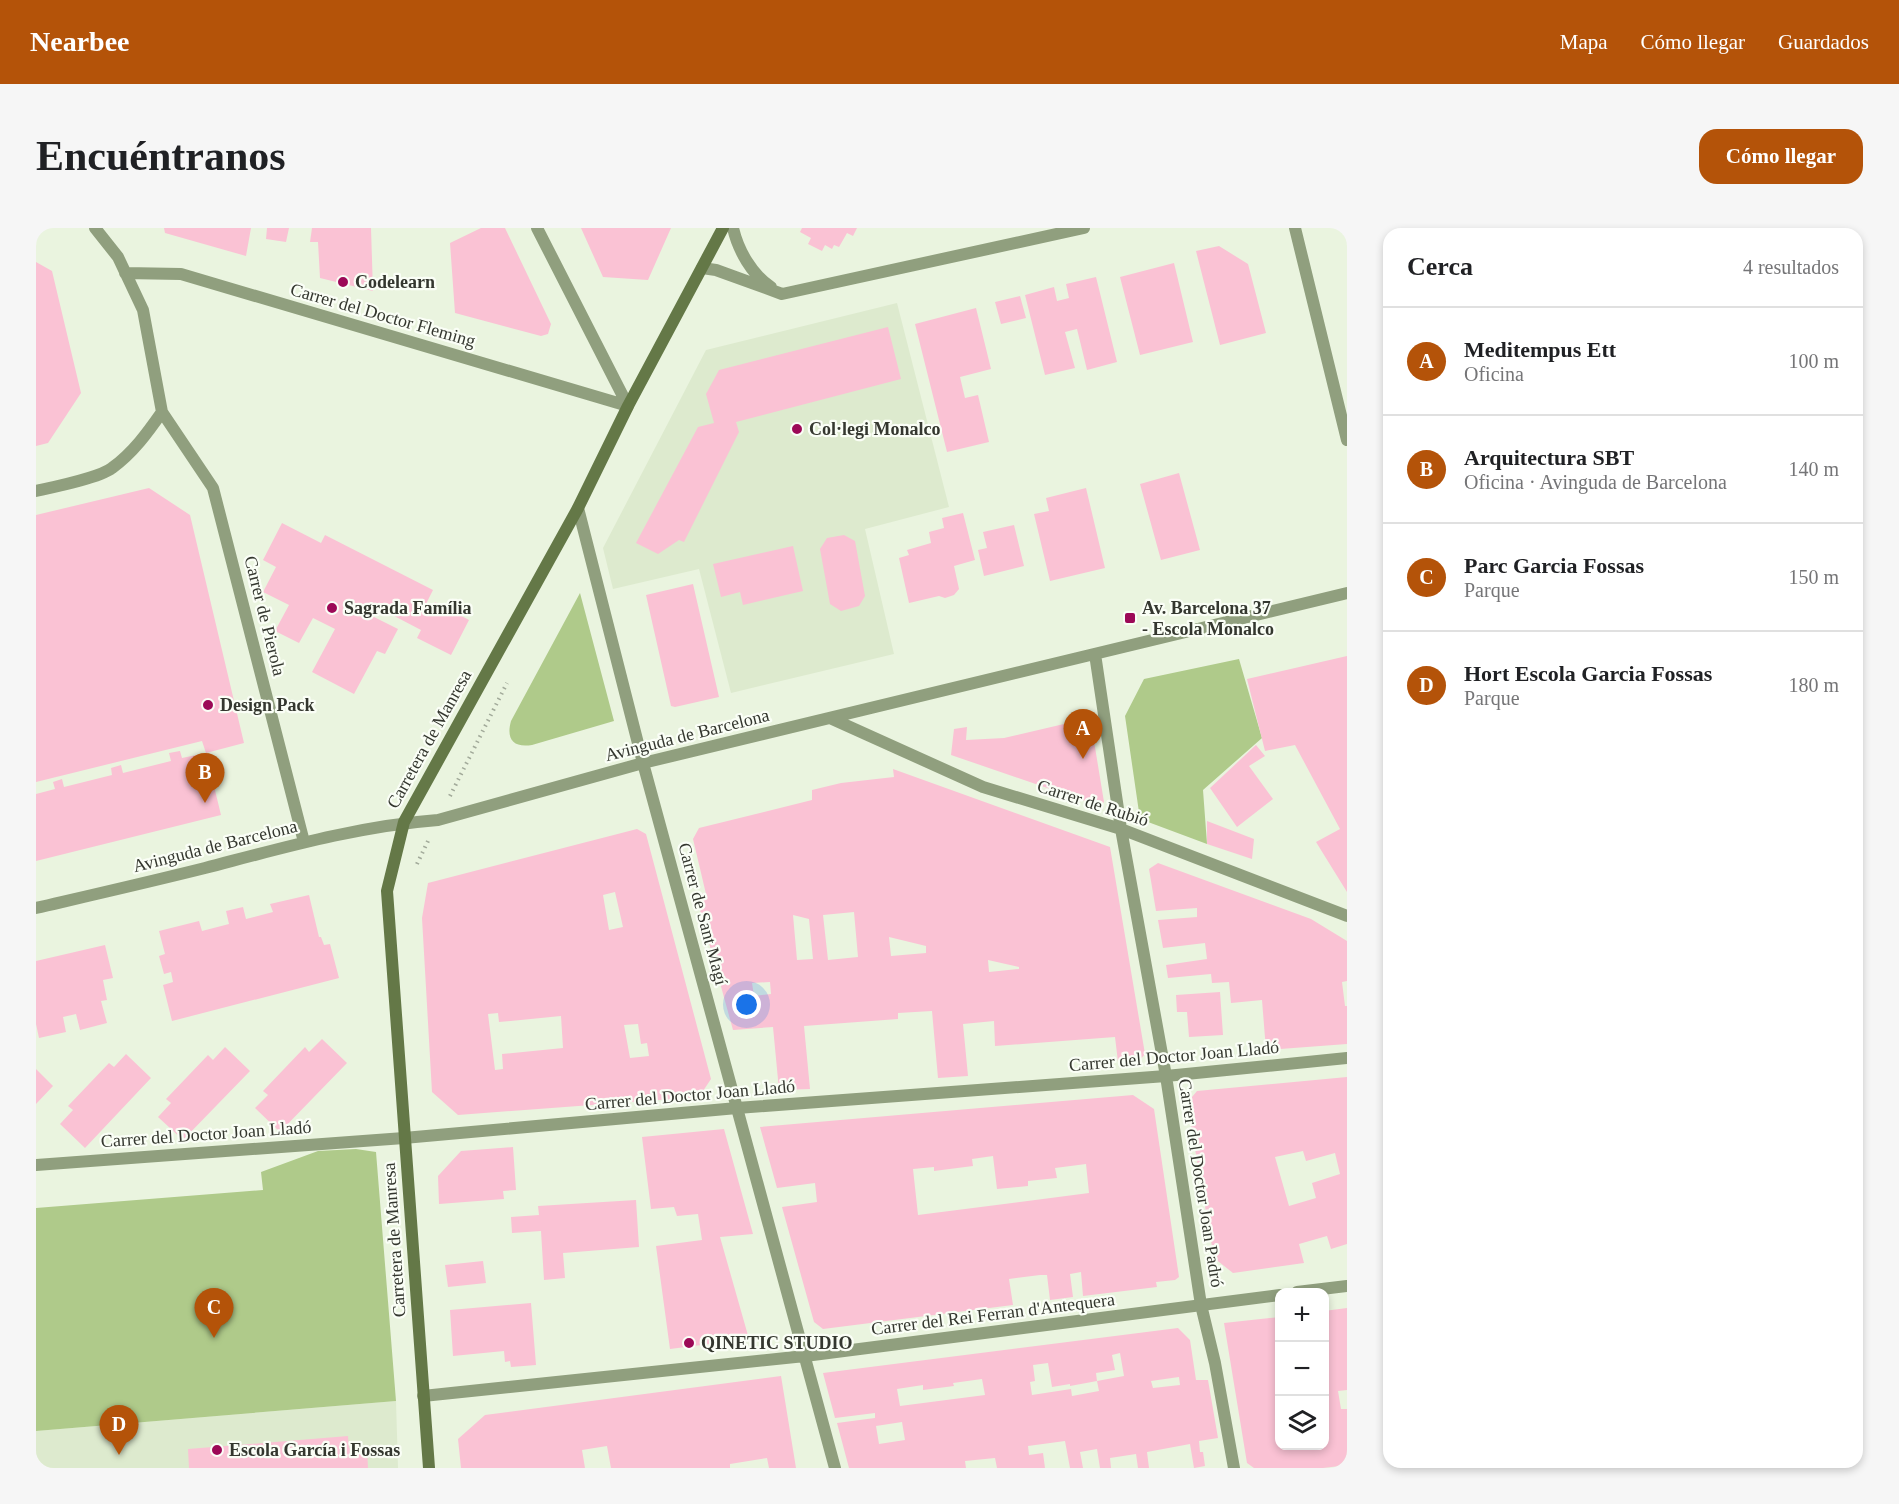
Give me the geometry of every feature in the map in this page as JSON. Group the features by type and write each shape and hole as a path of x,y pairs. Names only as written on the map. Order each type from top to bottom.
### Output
{"street":[{"path":"36,491 111,470 139,444 162,412 143,310 118,257 95,228"},
{"path":"537,228 628,406"},
{"name":"Carretera de Manresa","path":"429,1468 387,891 404,822 578,508 628,406 723,228"},
{"path":"733,228 744,257 762,281 782,294"},
{"path":"702,268 716,270 782,294 1084,228"},
{"path":"1295,228 1347,440"},
{"name":"Carrer del Doctor Fleming","path":"125,273 181,274 628,406"},
{"name":"Carrer de Pierola","path":"162,412 213,488 304,842"},
{"name":"Carrer de Sant Magí","path":"578,508 643,764 835,1468"},
{"name":"Avinguda de Barcelona","path":"36,908 206,868 304,842 404,822 438,820 643,764 1347,593"},
{"name":"Carrer del Doctor Joan Padró","path":"1095,654 1121,830 1166,1076 1202,1305 1215,1363 1233,1468"},
{"name":"Carrer de Rubió","path":"830,718 983,787 1121,830 1347,916"},
{"name":"Carrer del Doctor Joan Lladó","path":"36,1165 404,1138 737,1108 1166,1076 1347,1059"},
{"path":"1329,1289 1347,1286"},
{"name":"Carrer del Rei Ferran d'Antequera","path":"423,1396 805,1356 1275,1296"}],"path":[{"path":"412,874 511,675"}],"shaded area":[{"name":"Col·legi Monalco","path":"897,303 949,507 865,529 894,654 731,693 699,569 613,589 603,548 706,350"},
{"name":"Escola García i Fossas","path":"396,1401 398,1468 36,1468 36,1431"}],"green space":[{"path":"580,593 614,721 532,745 520,745 512,741 510,737 511,721"},
{"path":"1239,659 1262,738 1203,790 1207,844 1140,819 1125,716 1144,679"},
{"path":"356,1149 376,1152 396,1401 36,1431 36,1208 263,1190 261,1172 318,1151"}],"building":[{"path":"164,228 251,228 246,256 165,233"},
{"path":"267,228 289,228 286,242 266,239"},
{"path":"312,228 371,228 373,291 320,278 318,242 310,242"},
{"path":"481,228 505,228 551,324 548,334 541,336 455,313 450,243"},
{"path":"581,228 671,228 648,280 603,277"},
{"path":"802,228 857,228 853,236 847,233 839,247 834,245 832,249 825,245 822,251 808,244 811,238 800,232"},
{"path":"1219,246 1248,264 1266,333 1220,345 1196,251"},
{"path":"36,262 52,271 81,393 48,443 36,446"},
{"path":"1174,263 1193,342 1140,355 1120,277"},
{"path":"1096,277 1117,362 1087,370 1077,329 1065,332 1075,368 1045,375 1025,295 1054,287 1057,301 1069,298 1066,284"},
{"path":"1020,296 1026,318 1001,324 995,302"},
{"path":"976,308 991,369 960,377 965,398 978,395 989,442 947,452 915,324"},
{"path":"888,327 901,379 736,422 739,432 684,542 679,540 658,554 636,543 698,427 714,423 706,394 719,370"},
{"path":"1179,473 1200,550 1161,560 1140,484"},
{"path":"149,488 190,515 244,743 206,753 202,741 36,782 36,515"},
{"path":"1086,488 1105,568 1050,581 1034,514 1049,511 1046,498"},
{"path":"963,513 975,560 954,566 959,589 954,595 945,598 939,596 909,603 899,558 909,555 907,550 931,543 929,532 944,528 942,518"},
{"name":"Sagrada Família","path":"282,523 321,543 325,535 433,590 425,606 431,609 435,602 469,620 451,655 417,638 421,630 377,607 372,616 398,629 385,654 377,651 354,694 312,672 335,629 313,618 299,643 275,631 289,605 263,592 276,567 263,560"},
{"path":"1014,525 1024,566 984,576 978,550 987,548 983,532"},
{"path":"844,535 855,541 865,596 859,606 841,611 830,604 820,549 827,538"},
{"path":"793,546 803,591 743,605 740,592 721,597 713,564"},
{"path":"693,584 719,697 675,707 671,706 646,595"},
{"path":"1347,656 1347,892 1316,842 1340,829 1295,745 1265,751 1247,679"},
{"path":"1081,720 1092,729 1104,802 1100,806 951,755 954,729 967,727 966,740 1004,738"},
{"path":"1256,745 1265,756 1249,766 1273,799 1237,827 1210,788"},
{"path":"180,751 182,758 206,753 221,815 36,861 36,794 55,789 53,782 62,779 64,787 112,775 111,768 121,765 123,773 171,761 169,753"},
{"path":"893,769 1110,847 1145,1054 1139,1061 1118,1062 1115,1037 995,1046 994,1021 963,1024 968,1076 938,1078 932,1011 898,1013 898,1019 804,1026 810,1089 779,1090 773,1027 733,1030 695,892 706,894 693,839 699,828 812,800 812,790 841,783 894,777","holes":["854,912 858,957 828,960 823,915","793,915 809,919 813,959 797,960","889,937 926,946 926,953 891,956","988,960 1019,967 1019,969 989,972","770,982 771,994 754,996 752,983"]},
{"path":"1207,821 1254,839 1252,859 1207,844"},
{"path":"637,829 646,834 711,1079 699,1097 458,1115 432,1092 422,918 428,883","holes":["615,892 623,927 609,930 603,895","498,1013 499,1022 561,1016 563,1048 502,1054 503,1069 495,1070 488,1014","638,1024 641,1044 647,1043 649,1056 630,1058 624,1025"]},
{"path":"1158,863 1311,919 1347,941 1347,981 1342,982 1345,1006 1347,1006 1347,1044 1266,1050 1262,1000 1231,1003 1229,982 1212,983 1211,974 1168,978 1166,965 1207,959 1205,943 1163,948 1158,920 1197,917 1197,908 1156,911 1149,869"},
{"path":"309,895 319,937 324,945 330,944 339,978 172,1021 163,985 173,982 171,972 164,974 159,956 165,954 159,931 199,921 202,931 229,924 226,911 243,907 246,919 273,912 270,904"},
{"path":"105,945 113,978 103,980 107,1000 101,1001 107,1023 80,1030 76,1014 63,1017 66,1032 39,1038 36,1024 36,961"},
{"path":"1220,992 1223,1035 1189,1037 1187,1012 1177,1012 1176,995"},
{"path":"322,1039 347,1063 280,1132 255,1108 268,1095 263,1091 305,1047 309,1052"},
{"path":"225,1047 250,1071 183,1140 158,1117 171,1103 166,1099 208,1055 213,1060"},
{"path":"126,1054 151,1078 85,1148 60,1124 73,1110 68,1106 109,1063 114,1067"},
{"path":"36,1069 53,1086 36,1104"},
{"path":"1347,1077 1347,1244 1331,1249 1327,1236 1299,1244 1304,1263 1233,1273 1214,1258 1187,1103 1197,1091","holes":["1303,1151 1306,1161 1335,1153 1340,1174 1312,1183 1316,1198 1289,1206 1275,1157"]},
{"path":"1133,1095 1154,1109 1179,1277 1175,1280 1156,1282 1157,1287 1083,1296 1081,1272 1070,1274 1073,1297 1050,1300 1047,1275 1009,1279 1013,1305 823,1329 814,1322 782,1207 817,1202 815,1183 777,1188 760,1127","holes":["993,1156 997,1189 1028,1186 1028,1181 1057,1178 1055,1168 1086,1164 1089,1193 918,1215 913,1169 934,1167 934,1171 973,1166 972,1159"]},
{"path":"724,1129 753,1234 720,1237 749,1339 670,1349 656,1246 702,1240 698,1214 677,1216 674,1207 651,1209 642,1137"},
{"path":"513,1147 516,1190 503,1191 504,1199 439,1204 438,1176 461,1151"},
{"path":"636,1200 639,1247 563,1253 565,1278 544,1280 541,1231 512,1233 511,1217 539,1215 538,1206"},
{"path":"483,1261 486,1283 448,1287 445,1265"},
{"path":"531,1303 536,1365 511,1367 510,1361 505,1362 504,1351 453,1356 450,1310"},
{"path":"1347,1308 1347,1390 1338,1391 1341,1409 1347,1409 1347,1462 1340,1466 1323,1468 1254,1468 1247,1463 1224,1323 1275,1318 1275,1450 1329,1450 1329,1310"},
{"path":"1178,1328 1190,1340 1196,1380 1208,1380 1218,1438 1199,1441 1205,1466 1194,1468 1190,1444 1147,1452 1149,1468 1138,1468 1136,1454 1110,1458 1111,1468 1100,1468 1097,1449 1080,1452 1083,1468 1070,1468 1065,1441 1028,1446 1029,1455 1043,1453 1045,1468 997,1468 995,1458 965,1461 966,1468 849,1468 837,1423 875,1418 875,1413 835,1418 823,1373","holes":["1120,1353 1124,1376 1097,1381 1096,1373 1115,1370 1112,1355","1048,1363 1052,1387 1097,1381 1099,1391 1072,1396 1071,1389 1032,1395 1030,1382 1035,1381 1033,1365","1179,1377 1180,1385 1153,1388 1151,1381","982,1379 985,1395 900,1406 897,1389 923,1385 923,1390 954,1386 953,1383","902,1422 905,1440 879,1444 876,1426"]},
{"path":"781,1376 796,1468 769,1468 767,1458 730,1464 730,1468 611,1468 607,1446 582,1450 585,1468 461,1468 458,1439 485,1415"},
{"path":"348,1436 349,1448 367,1447 368,1468 189,1468 188,1449"}],"place":[{"name":"Codelearn","path":"343,282"},
{"name":"Col·legi Monalco","path":"797,429"},
{"name":"Sagrada Família","path":"332,608"},
{"name":"Av. Barcelona 37 - Escola Monalco","path":"1130,618"},
{"name":"Design Pack","path":"208,705"},
{"name":"Meditempus Ett","path":"1083,759"},
{"name":"Arquitectura SBT","path":"205,803"},
{"name":"Parc Garcia Fossas","path":"214,1338"},
{"name":"QINETIC STUDIO","path":"689,1343"},
{"name":"Escola García i Fossas","path":"217,1450"},
{"name":"Hort Escola Garcia Fossas","path":"119,1455"}]}
